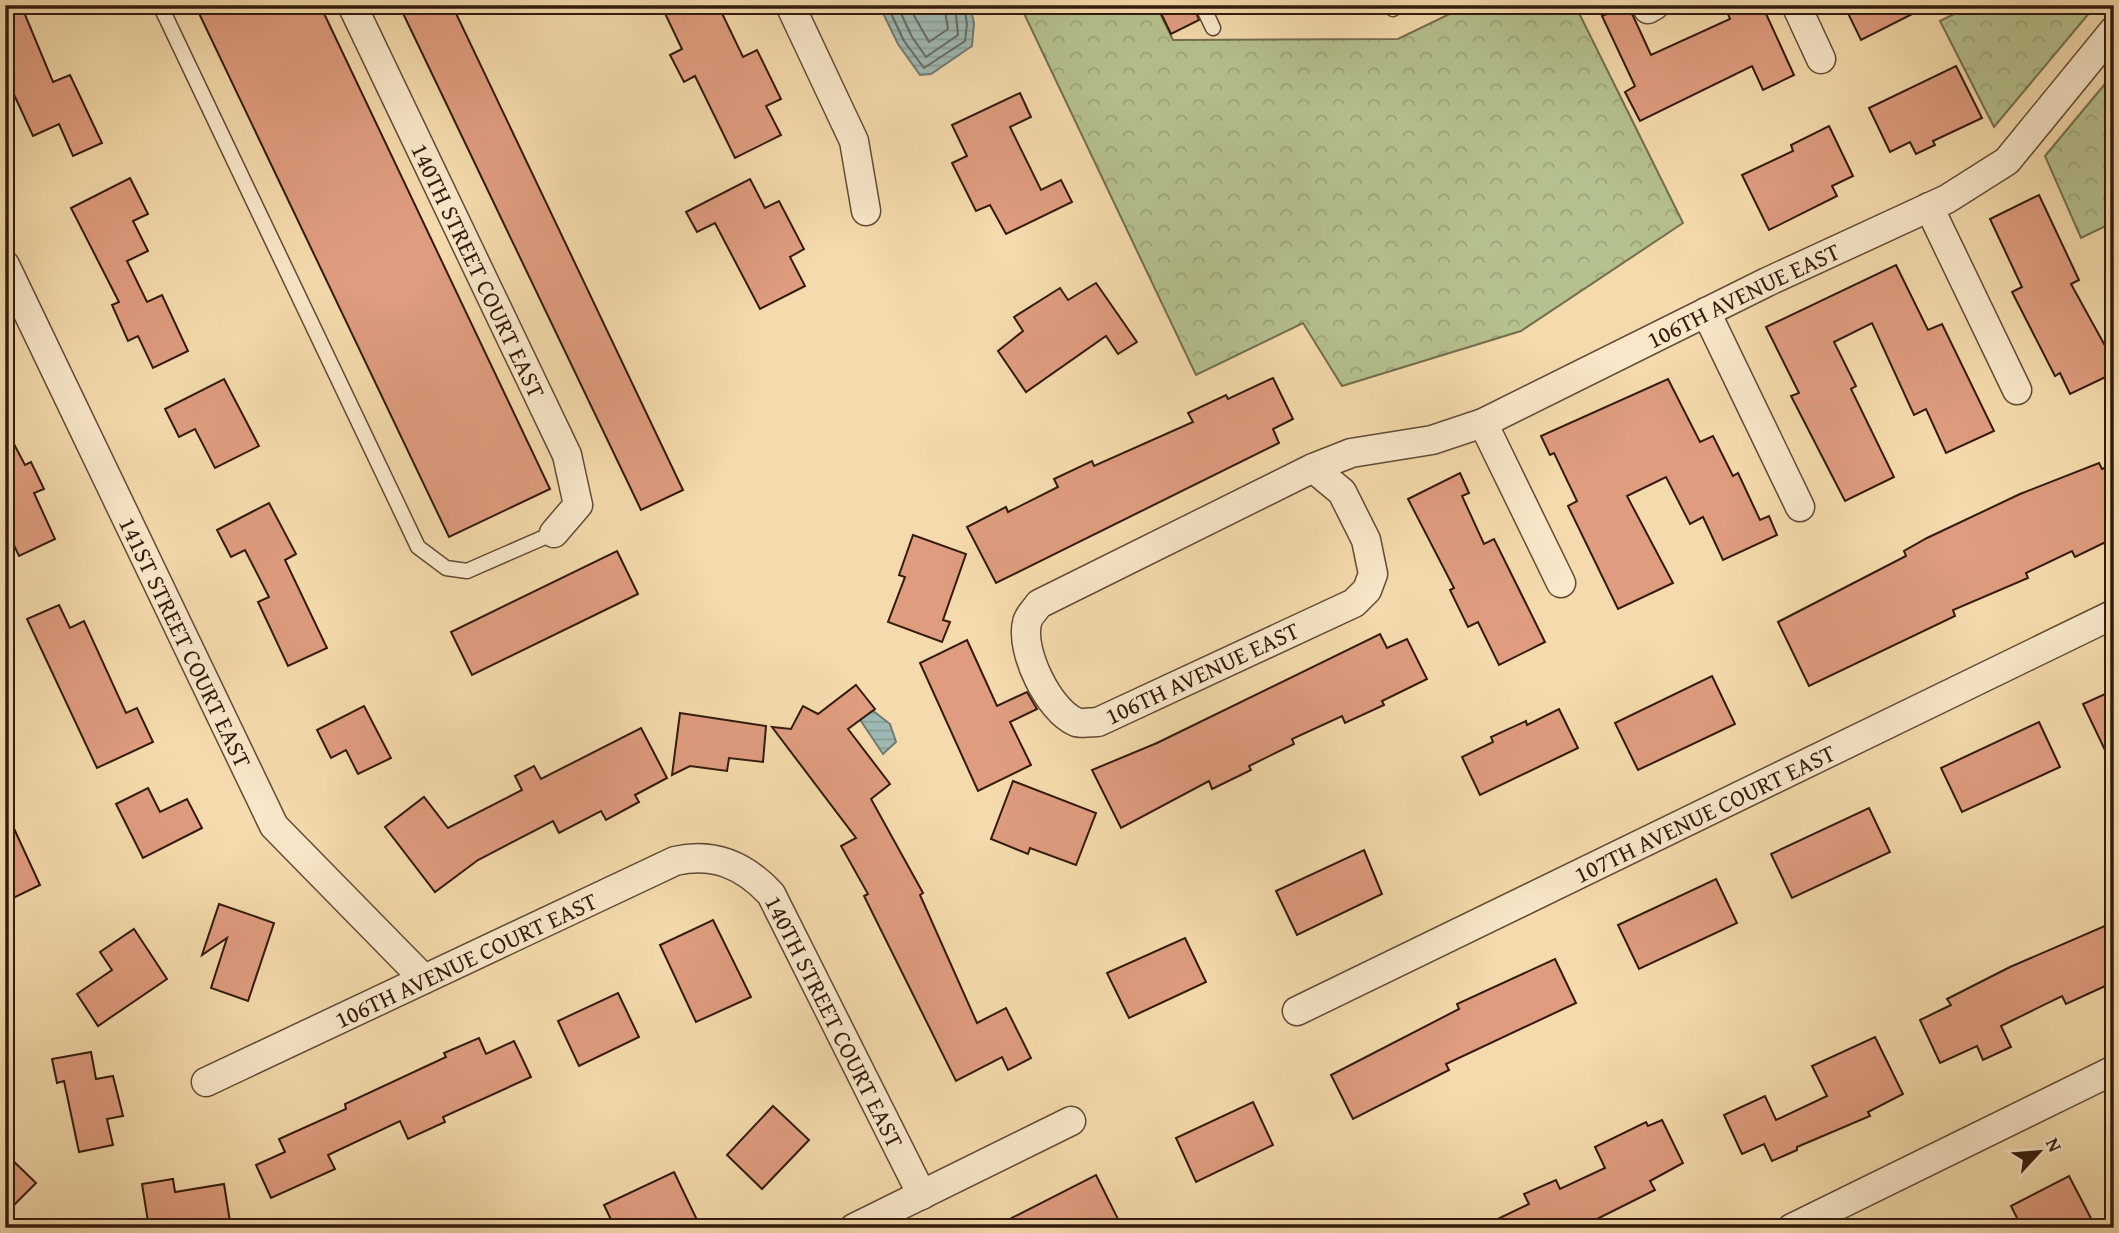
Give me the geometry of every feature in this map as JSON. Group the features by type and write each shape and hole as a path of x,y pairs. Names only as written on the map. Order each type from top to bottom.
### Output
{"street":[{"name":"140TH STREET COURT EAST","path":"352,5 567,455 578,505 554,533"},
{"path":"790,5 854,141 866,211"},
{"path":"1796,5 1821,58"},
{"name":"106TH AVENUE EAST","path":"1313,468 1342,492 1366,540 1373,574 1367,590 1354,603 1098,722 1077,723 1060,709 1038,678 1026,642 1027,621 1039,604 1313,468 1351,453 1432,440 1483,423 1981,180 2007,161 2114,30"},
{"path":"1929,207 2017,390"},
{"name":"141ST STREET COURT EAST","path":"5,265 274,826 424,979"},
{"path":"1706,312 1800,507"},
{"path":"1483,423 1561,583"},
{"name":"107TH AVENUE COURT EAST","path":"1297,1011 2114,614"},
{"name":"106TH AVENUE COURT EAST","path":"206,1082 675,861 703,857 730,863"},
{"name":"140TH STREET COURT EAST","path":"730,863 756,878 771,894 922,1195"},
{"path":"1792,1228 2114,1070"},
{"path":"854,1228 1071,1121"}],"lane":[{"path":"160,5 418,547 446,568 467,571 554,533"},
{"path":"1202,5 1213,28"}],"green space":[{"path":"1020,5 1156,5 1173,40 1398,39 1468,5 1575,5 1683,223 1521,331 1342,386 1303,323 1196,375"},
{"path":"1972,5 2096,5 1994,127 1940,21"},
{"path":"2114,73 2114,222 2081,238 2045,156"}],"water":[{"path":"879,5 970,5 974,23 972,46 931,74 920,75 898,44"},
{"path":"872,710 890,724 896,742 883,754 859,718"}],"building":[{"path":"5,5 21,5 53,82 70,75 102,143 73,156 59,124 33,136 5,75"},
{"path":"195,5 248,5 252,14 271,5 320,5 550,489 449,537"},
{"path":"399,5 452,5 683,490 641,510"},
{"path":"661,5 718,5 743,57 757,50 781,99 766,106 781,135 735,158 695,76 684,82 670,55 682,49"},
{"path":"1157,5 1193,5 1199,20 1171,34"},
{"path":"1628,5 1651,55 1730,19 1728,14 1746,5 1762,5 1794,75 1763,90 1752,66 1640,121 1625,92 1635,86 1602,16"},
{"path":"1844,5 1930,5 1861,40"},
{"path":"1956,66 1982,118 1933,141 1935,145 1916,154 1910,142 1890,152 1869,108"},
{"path":"1020,93 1031,117 1010,127 1041,190 1061,180 1072,202 1006,234 990,205 976,211 952,163 967,156 952,125"},
{"path":"1829,126 1853,176 1832,186 1837,196 1769,230 1742,175 1793,151 1791,145"},
{"path":"130,178 148,214 133,221 148,251 127,261 147,302 162,295 188,351 153,368 138,336 128,341 112,305 119,302 71,208"},
{"path":"750,179 765,208 779,201 804,249 790,257 805,286 760,309 715,223 697,232 686,212"},
{"path":"2039,195 2079,280 2071,284 2114,362 2114,373 2070,394 2060,373 2055,376 2012,292 2022,287 1990,219"},
{"path":"1896,265 1928,330 1942,324 1994,431 1946,453 1926,409 1914,415 1872,323 1834,342 1856,386 1851,389 1894,477 1845,501 1791,396 1799,393 1766,327"},
{"path":"1096,283 1137,342 1118,354 1106,336 1026,392 998,351 1023,331 1014,317 1060,288 1068,300"},
{"path":"1273,378 1293,419 1273,429 1279,443 996,583 967,527 1006,507 1008,512 1058,487 1054,479 1092,461 1094,466 1193,422 1188,413 1226,395 1228,399"},
{"path":"224,379 259,446 215,468 195,429 179,437 165,409"},
{"path":"1668,379 1700,442 1713,436 1733,476 1738,473 1760,520 1769,516 1777,535 1723,560 1703,517 1690,524 1666,477 1627,496 1673,583 1618,609 1568,506 1577,501 1554,453 1550,455 1541,436"},
{"path":"5,427 25,465 31,462 44,489 34,493 55,539 19,556 5,526"},
{"path":"2099,463 2102,469 2114,464 2114,538 2075,557 2072,551 2026,573 2028,578 1953,610 1955,616 1809,686 1778,622 1906,556 1904,551 1927,538 2020,494"},
{"path":"1460,473 1469,493 1462,496 1484,544 1494,539 1545,642 1499,665 1478,622 1468,627 1450,590 1454,588 1408,499"},
{"path":"269,503 296,554 285,560 327,648 288,666 258,602 269,597 245,550 231,557 217,530"},
{"path":"913,535 966,554 943,620 950,622 942,642 888,622 905,577 899,575"},
{"path":"617,551 638,594 472,675 451,632"},
{"path":"59,605 70,628 84,621 126,713 137,708 153,742 97,768 27,619"},
{"path":"1380,634 1387,648 1407,639 1427,679 1382,701 1384,705 1345,723 1342,716 1292,739 1294,744 1249,766 1251,770 1212,789 1209,781 1121,828 1092,770 1157,743"},
{"path":"967,640 997,706 1027,692 1037,709 1010,722 1031,765 978,791 920,663"},
{"path":"1712,676 1735,724 1638,770 1615,723"},
{"path":"856,685 875,709 848,729 890,784 871,799 923,893 920,895 977,1023 1006,1008 1031,1058 1008,1070 1002,1057 956,1081 864,896 868,894 841,846 856,838 772,727 791,729 803,706 818,714"},
{"path":"2114,690 2114,769 2083,704"},
{"path":"364,706 391,758 358,774 346,750 331,758 317,730"},
{"path":"1559,709 1578,748 1480,795 1462,757 1493,742 1491,737 1526,721 1527,725"},
{"path":"680,713 766,726 763,762 729,758 727,771 690,766 672,775"},
{"path":"2039,722 2060,767 1962,812 1941,768"},
{"path":"641,728 667,778 635,795 639,802 606,820 601,811 559,833 553,821 478,860 435,892 385,827 424,797 448,828 522,790 515,776 534,766 541,779"},
{"path":"1013,781 1096,813 1076,865 1030,848 1028,854 991,839"},
{"path":"148,788 160,812 187,799 202,828 143,858 116,804"},
{"path":"1869,808 1890,852 1792,898 1771,854"},
{"path":"5,809 40,885 5,902"},
{"path":"1364,850 1382,894 1297,935 1276,891"},
{"path":"1716,879 1737,923 1639,969 1618,925"},
{"path":"219,904 274,923 248,1001 211,988 227,938 202,955"},
{"path":"713,920 751,997 696,1022 660,945"},
{"path":"2114,922 2114,982 2066,1004 2062,996 2001,1026 2011,1047 1983,1060 1977,1046 1940,1063 1920,1020 1951,1005 1947,999 2010,967"},
{"path":"134,929 167,979 98,1026 77,994 112,970 100,952"},
{"path":"1185,938 1206,982 1129,1018 1107,973"},
{"path":"1555,959 1576,1003 1446,1064 1449,1070 1353,1119 1331,1075 1459,1009 1457,1004"},
{"path":"618,993 639,1037 579,1066 558,1021"},
{"path":"1875,1037 1903,1094 1868,1112 1870,1116 1797,1147 1797,1150 1772,1161 1764,1144 1742,1154 1724,1115 1765,1096 1776,1120 1827,1096 1812,1066"},
{"path":"479,1038 486,1054 514,1041 531,1077 443,1117 445,1122 408,1139 400,1121 328,1155 335,1169 271,1198 256,1165 285,1152 279,1139 346,1109 345,1104 446,1057 444,1053"},
{"path":"91,1052 96,1079 113,1076 123,1116 107,1119 113,1145 79,1152 64,1081 57,1083 52,1059"},
{"path":"1253,1102 1273,1145 1196,1182 1176,1138"},
{"path":"773,1106 809,1140 762,1189 727,1155"},
{"path":"1662,1120 1683,1163 1650,1181 1655,1190 1579,1228 1479,1228 1529,1204 1524,1194 1556,1180 1560,1189 1605,1168 1595,1147 1646,1122 1648,1126"},
{"path":"5,1153 36,1183 5,1214"},
{"path":"674,1172 698,1222 685,1228 615,1228 604,1205"},
{"path":"1096,1175 1118,1219 1102,1228 992,1228"},
{"path":"2069,1176 2096,1228 2022,1228 2011,1206"},
{"path":"173,1179 175,1192 224,1184 231,1228 149,1228 142,1184"}]}
